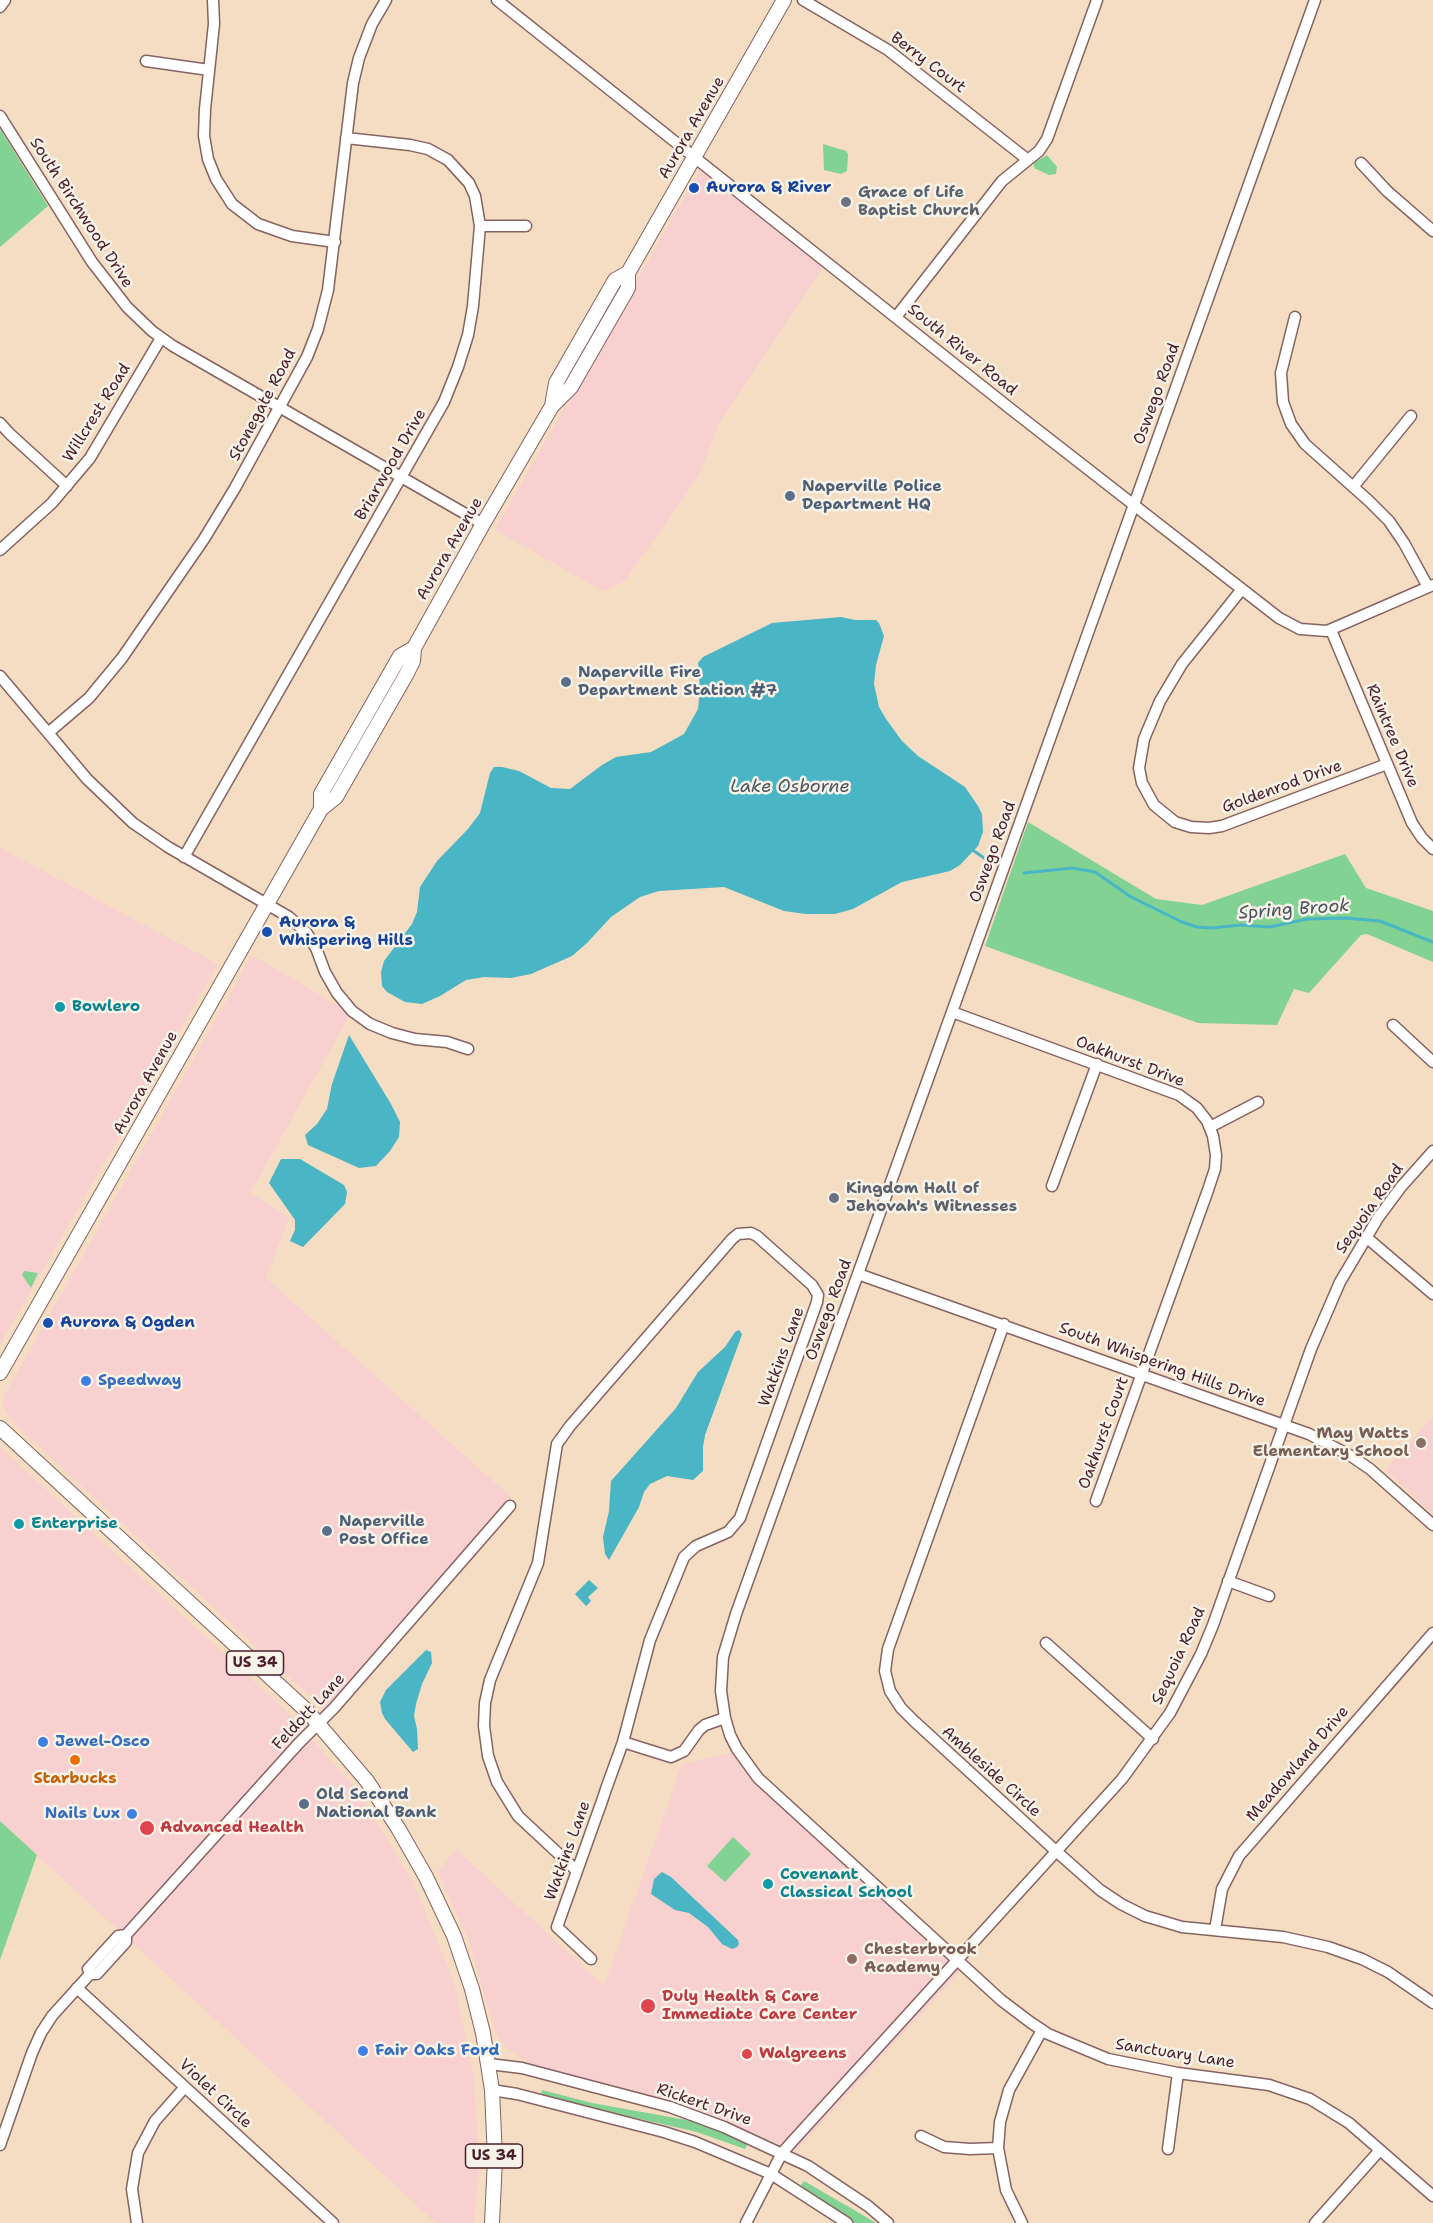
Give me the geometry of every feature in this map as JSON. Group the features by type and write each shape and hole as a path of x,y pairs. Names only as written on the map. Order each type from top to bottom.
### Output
{"main road":[{"name":"Aurora Avenue","path":"0,1373 321,809 321,794 382,686 400,656 414,648 552,406 556,383 615,280 628,273 784,0"},
{"name":"US 34","path":"0,1428 319,1724 372,1789 398,1828 426,1878 463,1960 483,2033 492,2090 495,2158 492,2223"}],"street":[{"path":"0,7 5,0"},
{"path":"213,0 215,18 204,136 210,165 225,195 246,217 273,231 335,242"},
{"name":"Stonegate Road","path":"48,733 89,698 122,658 204,539 299,374 318,330 328,290 353,83 359,58 372,24 386,0"},
{"name":"South River Road","path":"497,0 1133,505 1292,625 1309,631 1331,630 1431,586"},
{"name":"Berry Court","path":"803,0 888,50 1028,160"},
{"path":"896,317 1002,181 1039,150 1047,139 1097,0"},
{"name":"Oswego Road","path":"725,1718 722,1704 722,1674 728,1641 1315,0"},
{"path":"146,61 209,70"},
{"name":"South Birchwood Drive","path":"0,116 109,287 127,308 161,338 483,524"},
{"name":"Briarwood Drive","path":"184,857 444,402 458,367 473,306 480,226 475,196 469,183 448,160 422,147 346,138"},
{"path":"1361,163 1386,191 1433,231"},
{"path":"480,226 526,226"},
{"path":"1294,317 1281,373 1281,389 1286,414 1305,444 1381,512 1397,531 1431,586"},
{"name":"Willcrest Road","path":"0,550 52,503 98,446 161,338"},
{"path":"1353,487 1412,416"},
{"path":"0,423 67,486"},
{"name":"Goldenrod Drive","path":"1242,589 1182,664 1160,701 1144,739 1139,768 1142,783 1154,805 1168,818 1181,825 1200,829 1222,826 1388,764"},
{"name":"Raintree Drive","path":"1331,630 1417,832 1433,849"},
{"path":"0,676 108,801 153,837 288,917 306,932 337,993 362,1019 381,1030 398,1035 447,1042 468,1049"},
{"name":"Oakhurst Drive","path":"952,1012 1179,1095 1197,1108 1210,1127 1216,1155 1215,1169 1141,1374"},
{"path":"1393,1025 1433,1062"},
{"path":"1052,1186 1097,1064"},
{"path":"1210,1127 1258,1102"},
{"name":"Sequoia Road","path":"746,2223 782,2153 1122,1779 1170,1713 1201,1653 1284,1424 1340,1282 1366,1237 1401,1187 1433,1151"},
{"name":"Watkins Lane","path":"577,1871 528,1828 511,1807 497,1782 486,1747 484,1715 490,1680 538,1563 554,1454 562,1435 732,1239 745,1233 757,1236 812,1285 818,1295 817,1302 740,1518 728,1532 689,1550 679,1566 650,1640 623,1742 577,1871 556,1927 591,1959"},
{"path":"1366,1237 1433,1294"},
{"name":"South Whispering Hills Drive","path":"858,1274 1309,1434 1351,1456 1381,1478 1433,1525"},
{"name":"Ambleside Circle","path":"1004,1324 888,1649 885,1671 890,1691 901,1708 1057,1852 1100,1890 1121,1904 1145,1916 1182,1927 1283,1937 1338,1950 1388,1972 1433,2003"},
{"name":"Oakhurst Court","path":"1096,1501 1141,1374"},
{"name":"Feldott Lane","path":"0,2145 36,2043 52,2016 90,1974 88,1969 118,1936 126,1935 319,1724 510,1506"},
{"path":"1228,1581 1269,1596"},
{"name":"Meadowland Drive","path":"1215,1930 1222,1889 1239,1856 1433,1633"},
{"path":"1046,1643 1153,1739"},
{"path":"623,1742 670,1757 684,1751 705,1725 725,1718"},
{"name":"Sanctuary Lane","path":"725,1718 737,1749 758,1778 1009,2006 1042,2030 1108,2059 1178,2073 1252,2082 1289,2091 1332,2111 1433,2196"},
{"name":"Violet Circle","path":"77,1988 333,2223"},
{"path":"1022,2223 1006,2190 998,2148 1000,2122 1009,2090 1042,2030"},
{"name":"Rickert Drive","path":"489,2064 522,2068 670,2107 724,2127 782,2153 838,2185 888,2223"},
{"path":"1168,2149 1178,2073"},
{"path":"137,2223 132,2189 138,2153 155,2121 185,2087"},
{"path":"492,2090 663,2132 725,2154 771,2174 847,2223"},
{"path":"921,2136 944,2147 998,2148"},
{"path":"1316,2223 1380,2150"}],"shaded area":[{"path":"703,165 826,262 718,425 699,475 625,581 603,591 495,530"},
{"path":"0,848 218,964 0,1345"},
{"path":"252,955 351,1013 250,1193 289,1217 266,1278 514,1500 329,1714 10,1420 3,1405 4,1396"},
{"name":"May Watts Elementary School","path":"1433,1417 1433,1514 1385,1470"},
{"path":"0,1447 288,1713 358,1791 413,1882 454,1982 474,2079 479,2169 474,2223 436,2223 0,1821"},
{"path":"745,1750 762,1774 968,1962 796,2151 729,2123 530,2064 507,2048 494,2027 469,1941 438,1872 456,1849 604,1986 682,1764"}],"green space":[{"path":"0,129 48,206 0,247"},
{"path":"823,144 846,151 848,154 847,171 841,174 824,170"},
{"path":"1047,155 1057,167 1056,174 1049,175 1034,168 1034,163"},
{"path":"620,283 622,284 610,307 565,386 563,385 572,367"},
{"path":"405,659 397,679 331,795 329,794 339,774"},
{"path":"1028,822 1156,899 1202,905 1345,854 1366,888 1433,911 1433,962 1367,934 1361,935 1309,993 1294,989 1277,1025 1198,1023 985,946"},
{"path":"24,1271 38,1273 31,1288 22,1275"},
{"path":"0,1821 37,1855 0,1960"},
{"path":"733,1837 751,1854 725,1882 707,1866"},
{"path":"542,2090 592,2103 692,2121 748,2143 745,2149 697,2132 541,2094"},
{"path":"804,2181 876,2223 854,2223 805,2189 801,2185"}],"water":[{"name":"Lake Osborne","path":"841,617 876,620 879,623 884,636 876,665 874,684 879,707 902,741 918,756 965,787 982,814 983,832 978,846 960,865 950,871 902,882 853,909 835,914 784,911 724,887 659,891 640,897 611,917 572,956 531,974 511,978 484,977 466,980 422,1004 405,1002 387,992 382,986 381,972 384,961 412,924 417,912 420,887 437,861 480,813 490,773 494,767 519,771 551,788 570,789 616,757 651,752 684,734 698,709 700,690 698,663 703,657 772,623"},
{"path":"349,1035 400,1122 399,1137 376,1166 359,1168 308,1145 305,1135 317,1124 327,1109 332,1084"},
{"path":"281,1159 300,1159 344,1185 347,1192 345,1204 303,1247 290,1241 295,1230 295,1220 269,1183"},
{"path":"739,1330 742,1334 705,1435 703,1471 693,1480 667,1476 650,1484 609,1560 605,1554 603,1537 609,1511 611,1481 676,1408 698,1372 725,1347 735,1332"},
{"path":"589,1580 598,1588 588,1597 591,1601 586,1606 575,1594"},
{"path":"426,1650 431,1652 432,1663 416,1704 414,1716 418,1749 413,1752 385,1719 380,1702 386,1690"},
{"path":"662,1872 671,1877 738,1940 737,1947 732,1949 722,1944 708,1927 689,1913 675,1910 651,1894 654,1879"}],"waterway":[{"name":"Spring Brook","path":"974,851 987,860"},
{"name":"Spring Brook","path":"1024,873 1072,868 1095,872 1131,897 1197,927 1241,925 1270,927 1307,919 1345,918 1380,921 1433,942"}],"place":[{"name":"Aurora & River","path":"694,188"},
{"name":"Grace of Life Baptist Church","path":"846,202"},
{"name":"Naperville Police Department HQ","path":"790,496"},
{"name":"Naperville Fire Department Station #7","path":"566,682"},
{"name":"Aurora & Whispering Hills","path":"267,932"},
{"name":"Bowlero","path":"60,1007"},
{"name":"Kingdom Hall of Jehovah's Witnesses","path":"834,1198"},
{"name":"Aurora & Ogden","path":"48,1323"},
{"name":"Speedway","path":"86,1381"},
{"name":"May Watts Elementary School","path":"1421,1443"},
{"name":"Enterprise","path":"19,1524"},
{"name":"Naperville Post Office","path":"327,1531"},
{"name":"Jewel-Osco","path":"43,1742"},
{"name":"Starbucks","path":"75,1760"},
{"name":"Old Second National Bank","path":"304,1804"},
{"name":"Nails Lux","path":"132,1814"},
{"name":"Advanced Health","path":"147,1828"},
{"name":"Covenant Classical School","path":"768,1884"},
{"name":"Chesterbrook Academy","path":"852,1959"},
{"name":"Duly Health & Care Immediate Care Center","path":"648,2006"},
{"name":"Fair Oaks Ford","path":"363,2051"},
{"name":"Walgreens","path":"747,2054"}]}
